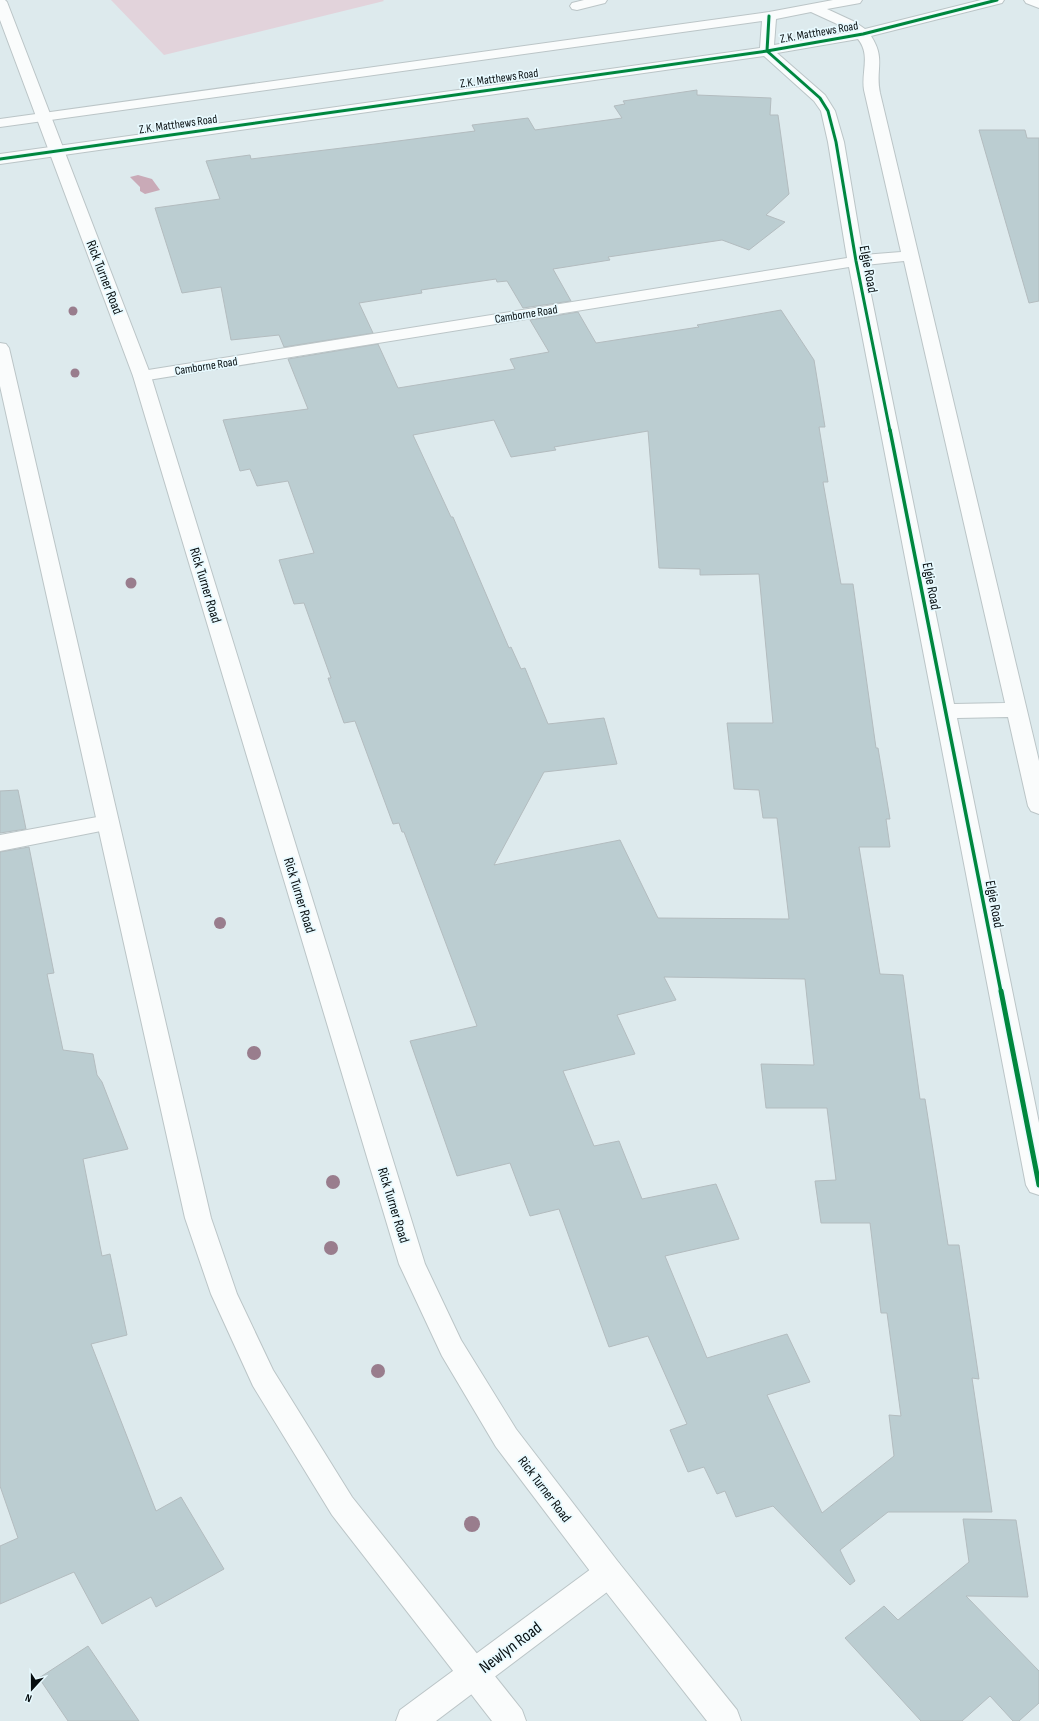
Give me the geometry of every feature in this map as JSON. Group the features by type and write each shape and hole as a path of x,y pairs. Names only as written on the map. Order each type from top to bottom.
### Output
{"street":[{"path":"577,6 600,0"},
{"name":"Z.K. Matthews Road","path":"0,123 769,16 854,0"},
{"name":"Z.K. Matthews Road","path":"0,159 635,68 768,51 863,34 966,4 997,0"},
{"path":"1031,0 1039,4"},
{"name":"Rick Turner Road","path":"0,2 43,117 58,151 142,376 412,1264 451,1348 506,1438 609,1573 726,1721"},
{"path":"812,8 863,34 872,48 874,56 870,84 1039,806"},
{"path":"768,51 769,16"},
{"name":"Elgie Road","path":"768,51 781,65 820,98 828,112 836,142 856,261 1039,1185"},
{"name":"Camborne Road","path":"142,376 856,261 910,256"},
{"path":"0,348 198,1218 224,1294 263,1378 342,1506 511,1721"},
{"path":"946,711 1016,710"},
{"path":"0,843 108,823"},
{"name":"Newlyn Road","path":"411,1721 609,1573"}],"shaded area":[{"path":"111,0 383,0 384,1 164,55"},
{"path":"138,175 152,179 160,190 145,194 140,191 140,187 130,177"}],"building":[{"path":"697,90 697,95 771,98 770,115 778,115 789,194 766,215 785,222 749,250 722,240 608,257 610,260 553,269 571,301 523,308 507,281 497,282 496,279 421,290 422,293 359,303 373,333 284,347 279,335 231,340 221,287 182,293 155,208 220,199 206,161 250,155 251,159 475,131 472,125 528,118 535,130 622,118 614,106 625,104 623,101"},
{"path":"979,130 1025,130 1027,138 1039,138 1039,301 1029,303"},
{"path":"781,310 814,360 825,427 819,427 828,482 823,482 841,584 853,584 876,748 878,748 890,819 886,819 890,847 859,847 880,974 903,975 920,1099 925,1099 948,1245 959,1245 979,1379 972,1378 992,1512 888,1512 840,1550 855,1581 850,1585 773,1506 736,1517 725,1491 717,1494 704,1467 688,1472 670,1430 687,1424 648,1336 609,1347 559,1209 530,1216 510,1163 457,1176 410,1041 477,1026 404,832 402,832 399,823 393,824 355,721 344,723 328,678 331,678 304,603 294,604 279,560 314,553 288,481 257,486 250,469 240,471 223,420 308,409 288,359 378,344 398,388 515,369 510,359 549,352 530,320 578,312 596,343 699,327 697,325","holes":["494,420 511,457 556,450 554,447 648,431 659,568 700,569 700,575 759,574 773,723 727,723 734,789 759,790 763,818 777,818 789,919 658,918 620,840 494,865 544,772 617,764 604,718 548,724 525,668 521,669 511,647 509,648 453,517 451,517 413,435","664,977 805,979 814,1065 761,1064 766,1108 827,1108 836,1180 815,1181 821,1223 870,1223 881,1313 887,1313 901,1416 889,1415 894,1456 822,1513 767,1395 810,1382 787,1334 707,1358 665,1256 739,1239 716,1184 642,1199 619,1141 594,1146 563,1071 635,1054 617,1015 676,1000"]},
{"path":"18,790 26,829 0,833 0,791"},
{"path":"29,847 54,973 47,974 63,1050 93,1054 97,1075 102,1082 128,1149 83,1159 102,1256 110,1254 127,1335 91,1344 156,1511 181,1497 224,1569 156,1607 151,1597 102,1624 74,1572 0,1604 0,1546 18,1538 0,1486 0,852"},
{"path":"963,1519 1016,1520 1028,1597 966,1596 1039,1671 1039,1703 1019,1721 1013,1721 990,1696 962,1721 921,1721 845,1638 884,1606 898,1620 969,1562"},
{"path":"88,1646 139,1721 68,1721 39,1678"}],"cycle path":[{"path":"0,159 767,51 863,34 997,0"},
{"path":"769,16 767,51 820,98 828,111 836,142 856,261 1039,1185"}]}
